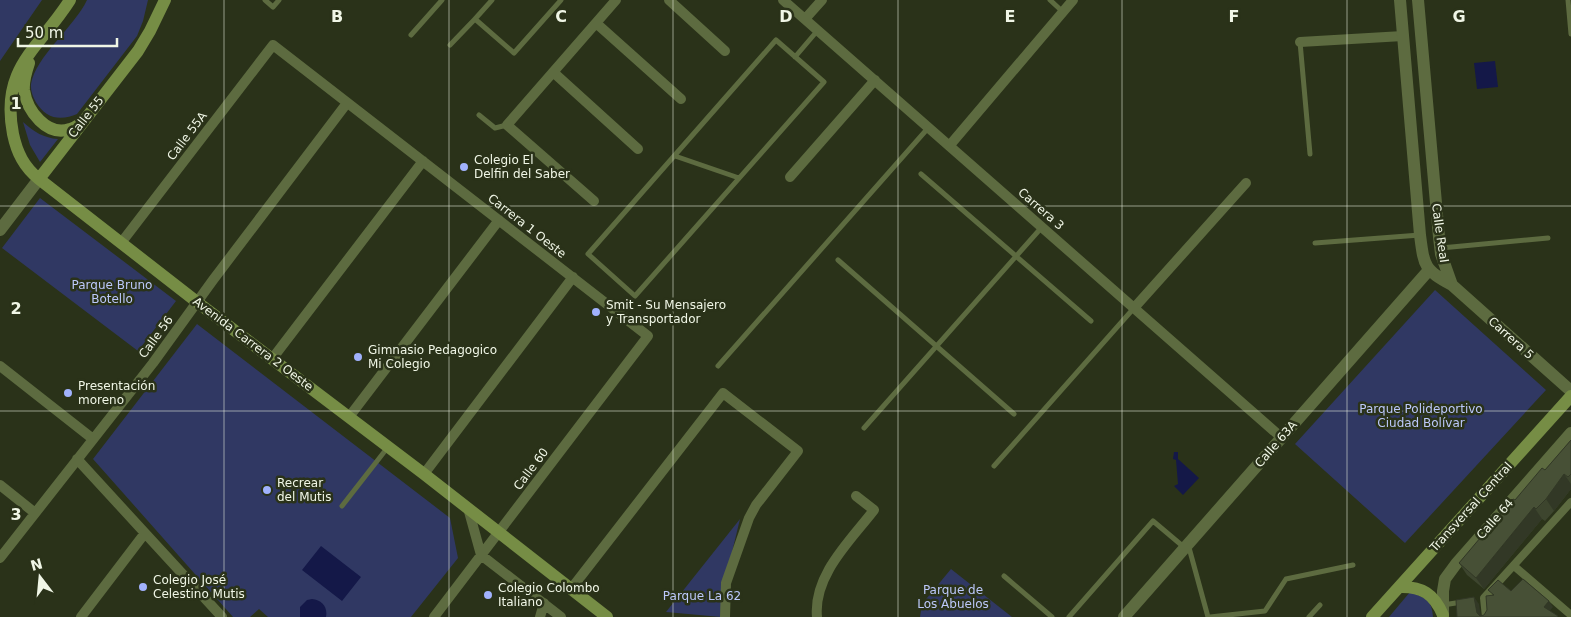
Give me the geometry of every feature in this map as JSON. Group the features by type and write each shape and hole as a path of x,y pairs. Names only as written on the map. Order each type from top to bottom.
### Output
{"main road":[{"name":"Avenida Carrera 2 Oeste","path":"70,0 22,63 15,79 9,104 10,121 17,150 26,168 607,617"},
{"path":"150,31 155,0"},
{"name":"Calle 55","path":"38,179 138,51 165,0"},
{"path":"34,46 25,76 24,90 34,114 48,127 60,130 70,129 82,123"},
{"name":"Transversal Central","path":"1372,617 1571,396"},
{"path":"1399,587 1422,590 1439,604 1443,612"}],"street":[{"path":"594,201 507,125 616,0"},
{"path":"669,0 725,51"},
{"name":"Carrera 3","path":"783,0 1282,438"},
{"path":"805,19 822,0"},
{"path":"950,145 1073,0"},
{"name":"Calle Real","path":"1400,0 1423,259 1429,270 1452,285"},
{"name":"Calle Real","path":"1418,0 1440,248 1452,285"},
{"path":"596,23 681,99"},
{"path":"1300,42 1403,36"},
{"name":"Carrera 1 Oeste","path":"273,44 648,336"},
{"name":"Calle 55A","path":"121,243 273,44"},
{"path":"553,72 638,149"},
{"path":"790,176 876,80"},
{"name":"Calle 56","path":"0,558 153,363 347,103"},
{"path":"272,359 423,161"},
{"name":"Calle 55","path":"0,230 38,179"},
{"path":"1134,308 1246,183"},
{"path":"349,417 499,220"},
{"name":"Calle 63A","path":"1124,617 1429,270"},
{"path":"424,474 573,277"},
{"name":"Carrera 5","path":"1452,285 1571,391"},
{"name":"Calle 60","path":"434,617 648,336"},
{"path":"0,366 93,439"},
{"path":"572,589 723,393 798,451 756,505 749,518 726,583 725,617"},
{"name":"Calle 64","path":"1443,612 1445,579 1571,433"},
{"path":"77,459 222,617"},
{"path":"0,485 36,513"},
{"path":"817,617 819,592 826,576 840,554 874,510 856,496"},
{"path":"1486,617 1478,599 1514,566 1570,504"},
{"path":"468,508 481,555 561,617"},
{"path":"82,617 145,533"},
{"path":"1514,566 1571,615"},
{"path":"540,617 544,604"}],"lane":[{"path":"265,0 273,7 279,0"},
{"path":"411,35 442,0"},
{"path":"450,45 492,0"},
{"path":"475,19 514,53 561,0"},
{"path":"1050,0 1063,12"},
{"path":"1568,0 1571,34"},
{"path":"795,57 818,30"},
{"path":"776,40 824,82 635,296 588,254 675,156 776,40"},
{"path":"1300,42 1310,154"},
{"path":"478,115 495,128 507,125"},
{"path":"718,366 929,127"},
{"path":"675,156 739,178"},
{"path":"921,174 1091,321"},
{"path":"864,428 1042,227"},
{"path":"1315,243 1420,235"},
{"path":"1440,248 1548,238"},
{"path":"838,260 1014,414"},
{"path":"994,466 1134,308"},
{"path":"342,506 388,447"},
{"path":"1069,617 1153,521 1187,546 1209,617 1265,611 1286,580 1353,565"},
{"path":"1004,576 1052,617"},
{"path":"1443,612 1478,599"},
{"path":"1309,617 1320,605"}],"green space":[{"path":"0,0 42,0 0,61"},
{"path":"87,0 148,0 137,36 77,114 66,117 54,117 47,114 38,105 33,97 31,84 34,74 47,52 74,20"},
{"path":"23,122 39,134 58,139 40,162 30,145"},
{"name":"Parque Bruno Botello","path":"40,198 176,301 138,351 2,248"},
{"name":"Parque Polideportivo Ciudad Bolívar","path":"1435,290 1546,390 1405,543 1295,444"},
{"name":"Recrear del Mutis","path":"197,324 450,518 458,558 411,617 268,617 259,609 250,617 233,617 93,459"},
{"name":"Parque La 62","path":"740,519 721,617 666,612"},
{"name":"Parque de Los Abuelos","path":"951,569 1012,617 920,617 922,604"},
{"path":"1410,592 1427,600 1431,606 1433,617 1389,617"}],"shaded area":[{"path":"1495,61 1498,87 1477,89 1474,63"},
{"path":"1174,452 1178,452 1178,459 1199,478 1183,495 1174,486 1178,484 1176,460 1173,459"},
{"path":"321,546 361,577 342,601 302,570"},
{"path":"312,599 324,605 326,617 300,617 300,607 307,600"}],"building":[{"path":"1571,440 1571,474 1568,477 1564,474 1546,499 1536,509 1534,507 1476,578 1459,563 1513,499 1515,500 1542,468 1545,470"},
{"path":"1523,579 1549,601 1544,607 1557,617 1457,617 1456,600 1474,597 1477,613 1480,616 1484,615 1487,610 1486,596 1494,595 1488,590 1498,580 1511,591"}],"place":[{"name":"Colegio El Delfin del Saber","path":"464,167"},
{"name":"Smit - Su Mensajero y Transportador","path":"596,312"},
{"name":"Gimnasio Pedagogico Mi Colegio","path":"358,357"},
{"name":"Presentación moreno","path":"68,393"},
{"name":"Recrear del Mutis","path":"267,490"},
{"name":"Colegio José Celestino Mutis","path":"143,587"},
{"name":"Colegio Colombo Italiano","path":"488,595"}]}
